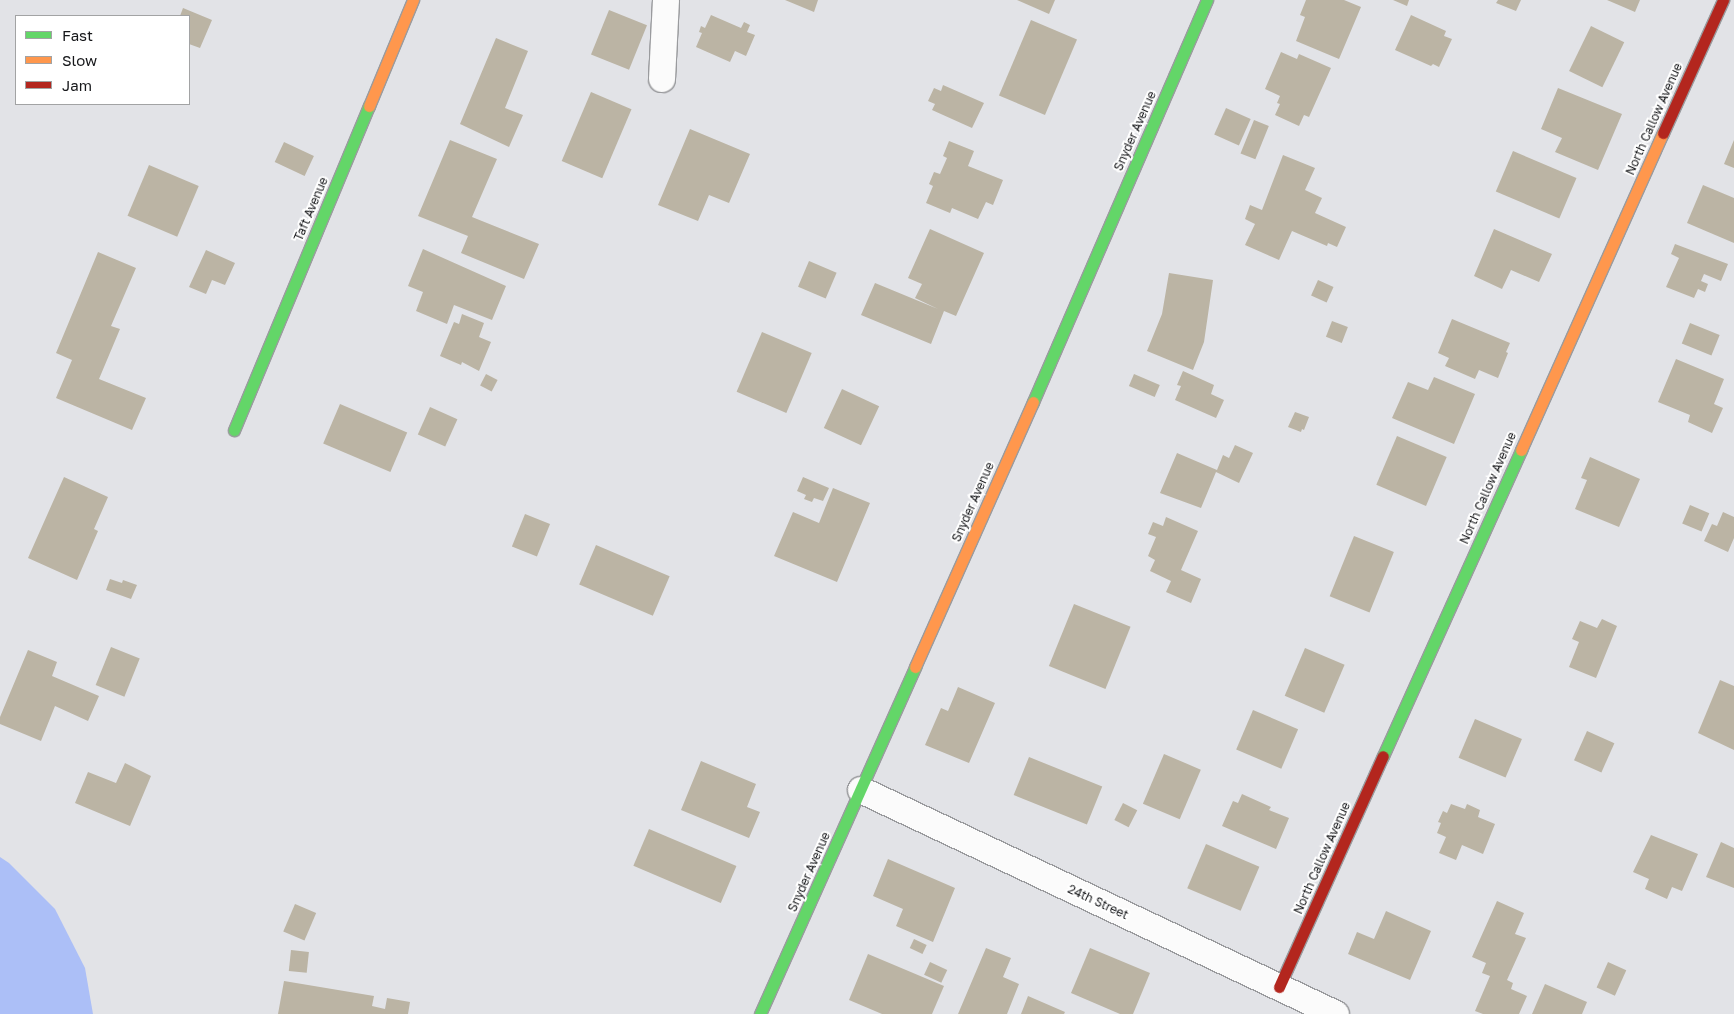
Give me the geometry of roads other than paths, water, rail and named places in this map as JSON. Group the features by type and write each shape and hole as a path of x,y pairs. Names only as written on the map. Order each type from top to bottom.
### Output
{"street":[{"name":"Taft Avenue","path":"234,430 413,0"},
{"path":"662,80 666,0"},
{"name":"Snyder Avenue","path":"760,1014 861,790 1207,0"},
{"name":"North Callow Avenue","path":"1279,988 1722,0"},
{"name":"24th Street","path":"861,790 1336,1014"}],"water":[{"path":"0,857 9,863 55,909 85,968 93,1014 0,1014"}]}
